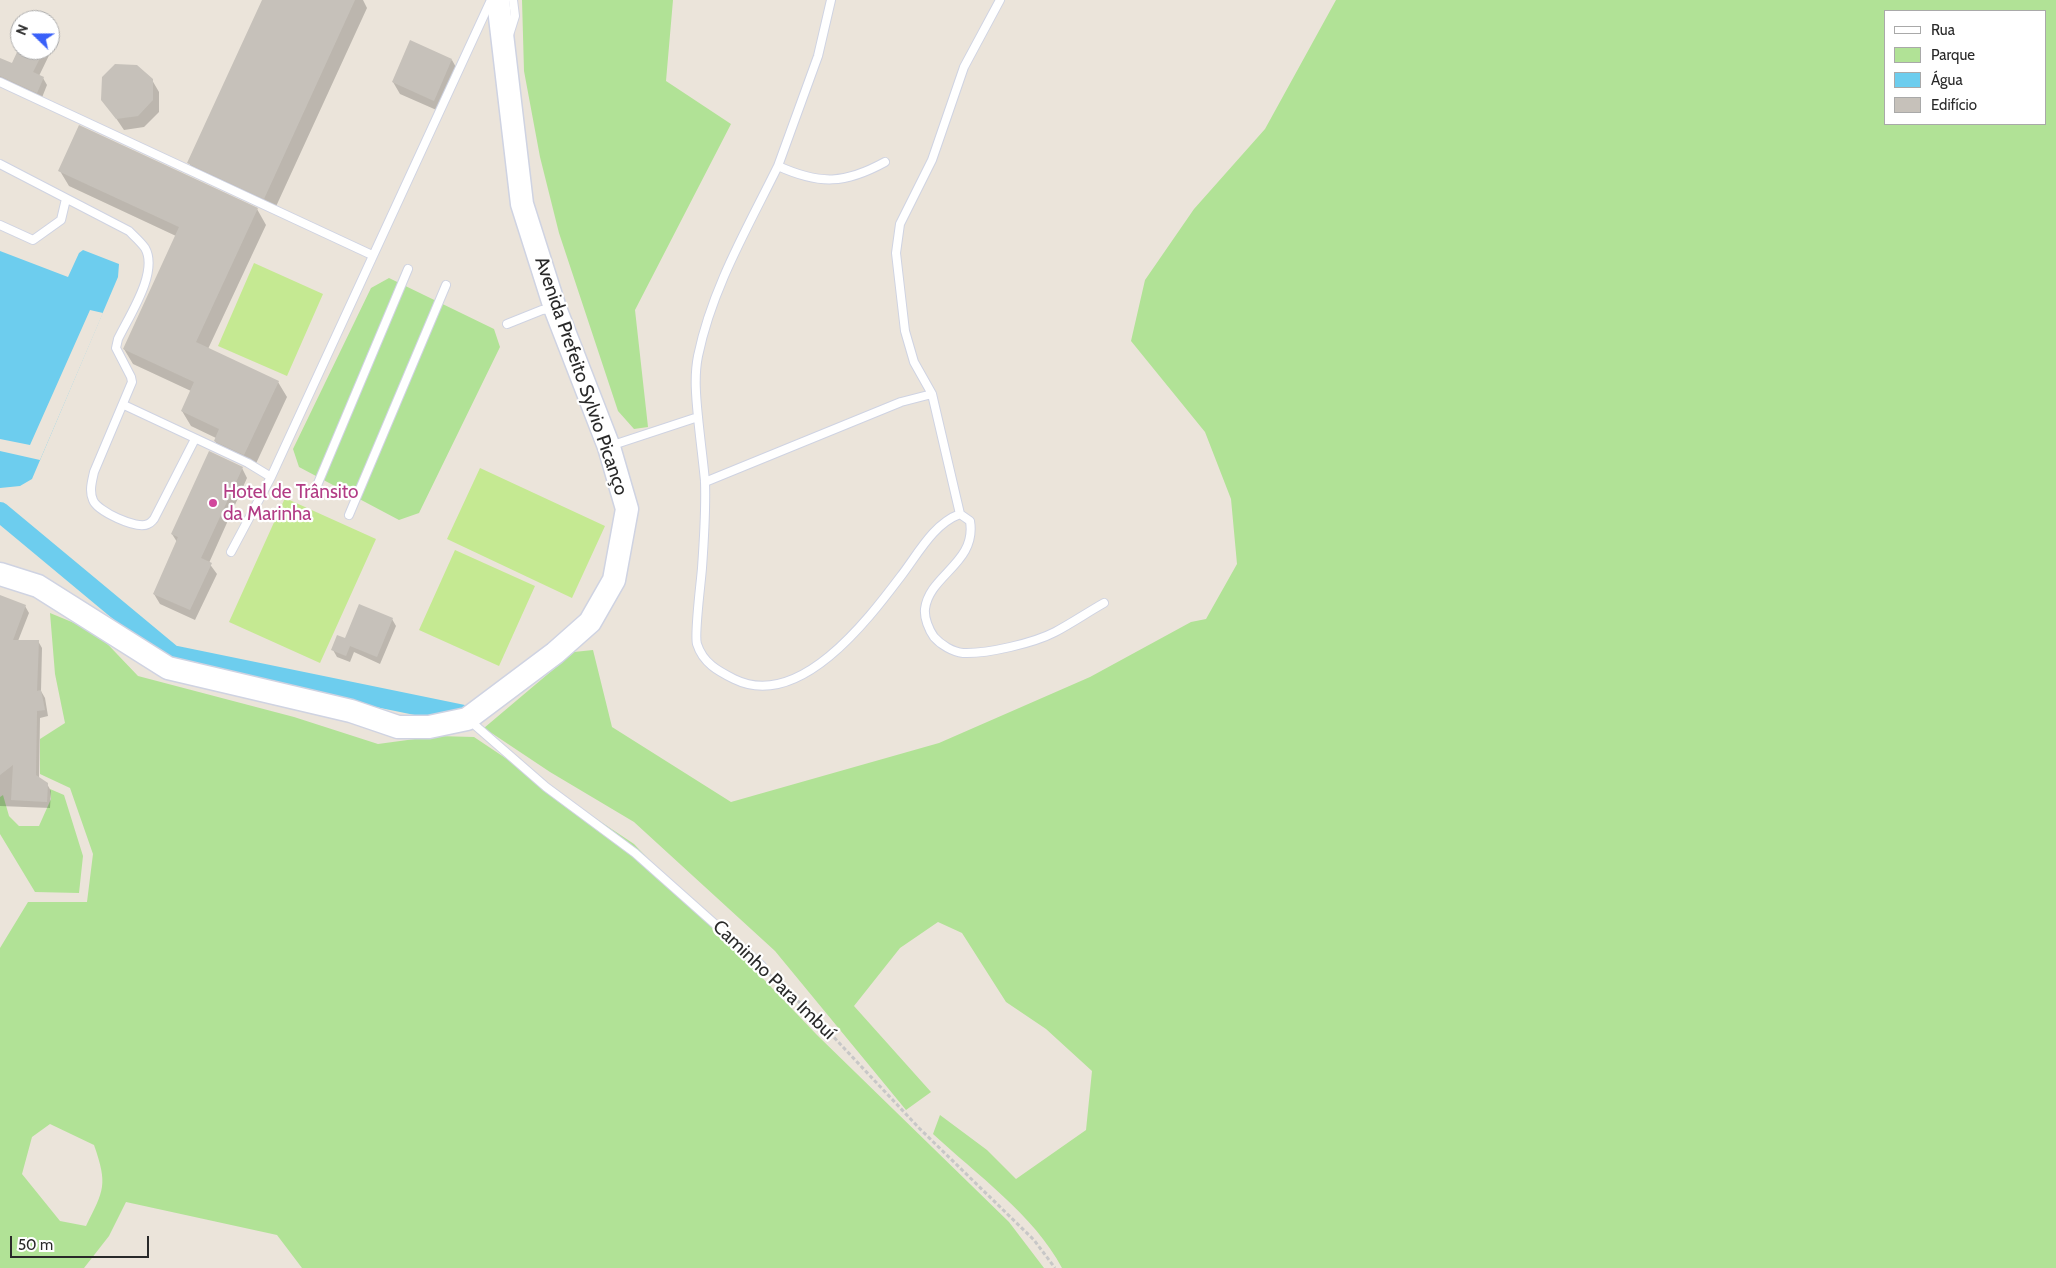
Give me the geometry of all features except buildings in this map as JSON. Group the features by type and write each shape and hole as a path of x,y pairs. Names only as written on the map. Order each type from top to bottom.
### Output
{"street":[{"name":"Avenida Prefeito Sylvio Picanço","path":"467,719 555,653 590,622 614,580 628,509 608,447 555,308 522,204 505,46 498,0"},
{"path":"0,574 38,586 168,668 352,712 398,727 429,728 467,719"}],"lane":[{"path":"231,552 271,477 491,0"},
{"path":"505,46 515,16 513,0"},
{"path":"831,0 818,56 778,166 712,306 698,356 695,382 705,482 702,568 696,643 711,667 746,685 777,686 803,675 840,648 885,598 936,529 948,518 960,514"},
{"path":"1000,0 964,67 932,160 900,224 896,254 905,331 914,362 932,394 960,514 970,521 972,535 964,554 932,593 925,609 929,631 941,645 962,653 998,650 1054,633 1104,603"},
{"path":"0,82 372,255"},
{"path":"778,166 798,175 833,180 862,175 885,162"},
{"path":"0,164 129,231 145,247 149,258 149,274 118,339 116,348 132,377 124,405 94,472 91,486 93,500 100,510 138,526 148,525 154,519 195,439"},
{"path":"0,225 33,240 61,220 66,199"},
{"path":"313,495 408,269"},
{"path":"349,515 446,285"},
{"path":"507,324 542,310 555,308"},
{"path":"705,482 901,402 932,394"},
{"path":"124,405 248,463 271,477"},
{"path":"608,447 698,417"},
{"name":"Caminho Para Imbuí","path":"467,719 546,787 635,854 762,966"}],"path":[{"name":"Caminho Para Imbuí","path":"762,966 814,1015 919,1128 1034,1240 1055,1268"}],"green space":[{"path":"522,0 673,0 666,81 731,124 635,310 648,427 634,429 618,411 559,233 540,157 524,71"},
{"path":"1336,0 2056,0 2056,1268 1062,1268 1050,1249 1020,1213 933,1134 940,1115 987,1150 1016,1179 1086,1130 1092,1071 1046,1029 1006,1002 962,933 938,922 900,948 854,1006 931,1092 906,1110 775,951 634,822 550,772 484,728 574,652 593,650 612,727 731,802 939,743 1090,677 1191,622 1206,619 1237,564 1231,499 1205,432 1131,341 1145,280 1194,209 1265,129"},
{"path":"254,263 323,294 287,376 218,346"},
{"path":"389,278 494,329 500,347 419,513 399,520 299,467 293,449 371,288"},
{"path":"480,468 605,526 572,598 447,539"},
{"path":"285,498 376,539 320,663 229,622"},
{"path":"455,550 535,586 499,666 419,630"},
{"path":"50,613 96,632 138,676 294,717 378,744 437,736 474,737 634,844 817,1035 1009,1222 1044,1268 302,1268 277,1235 126,1202 109,1236 84,1268 0,1268 0,948 28,902 87,902 93,854 70,788 40,774 40,739 65,723 55,674","holes":["50,1124 94,1145 102,1179 102,1187 97,1204 86,1226 60,1221 22,1174 32,1137"]},
{"path":"50,789 64,795 83,856 79,893 35,892 0,834 0,797 3,795 9,816 19,826 39,826 51,799"}],"water":[{"path":"83,250 119,264 118,277 32,479 20,486 0,488 0,251 68,277 79,253"}],"pier":[{"path":"90,310 103,313 40,460 0,451 0,439 30,445"}],"waterway":[{"path":"0,512 172,655 469,716"}],"place":[{"name":"Hotel de Trânsito da Marinha","path":"213,503"}]}
